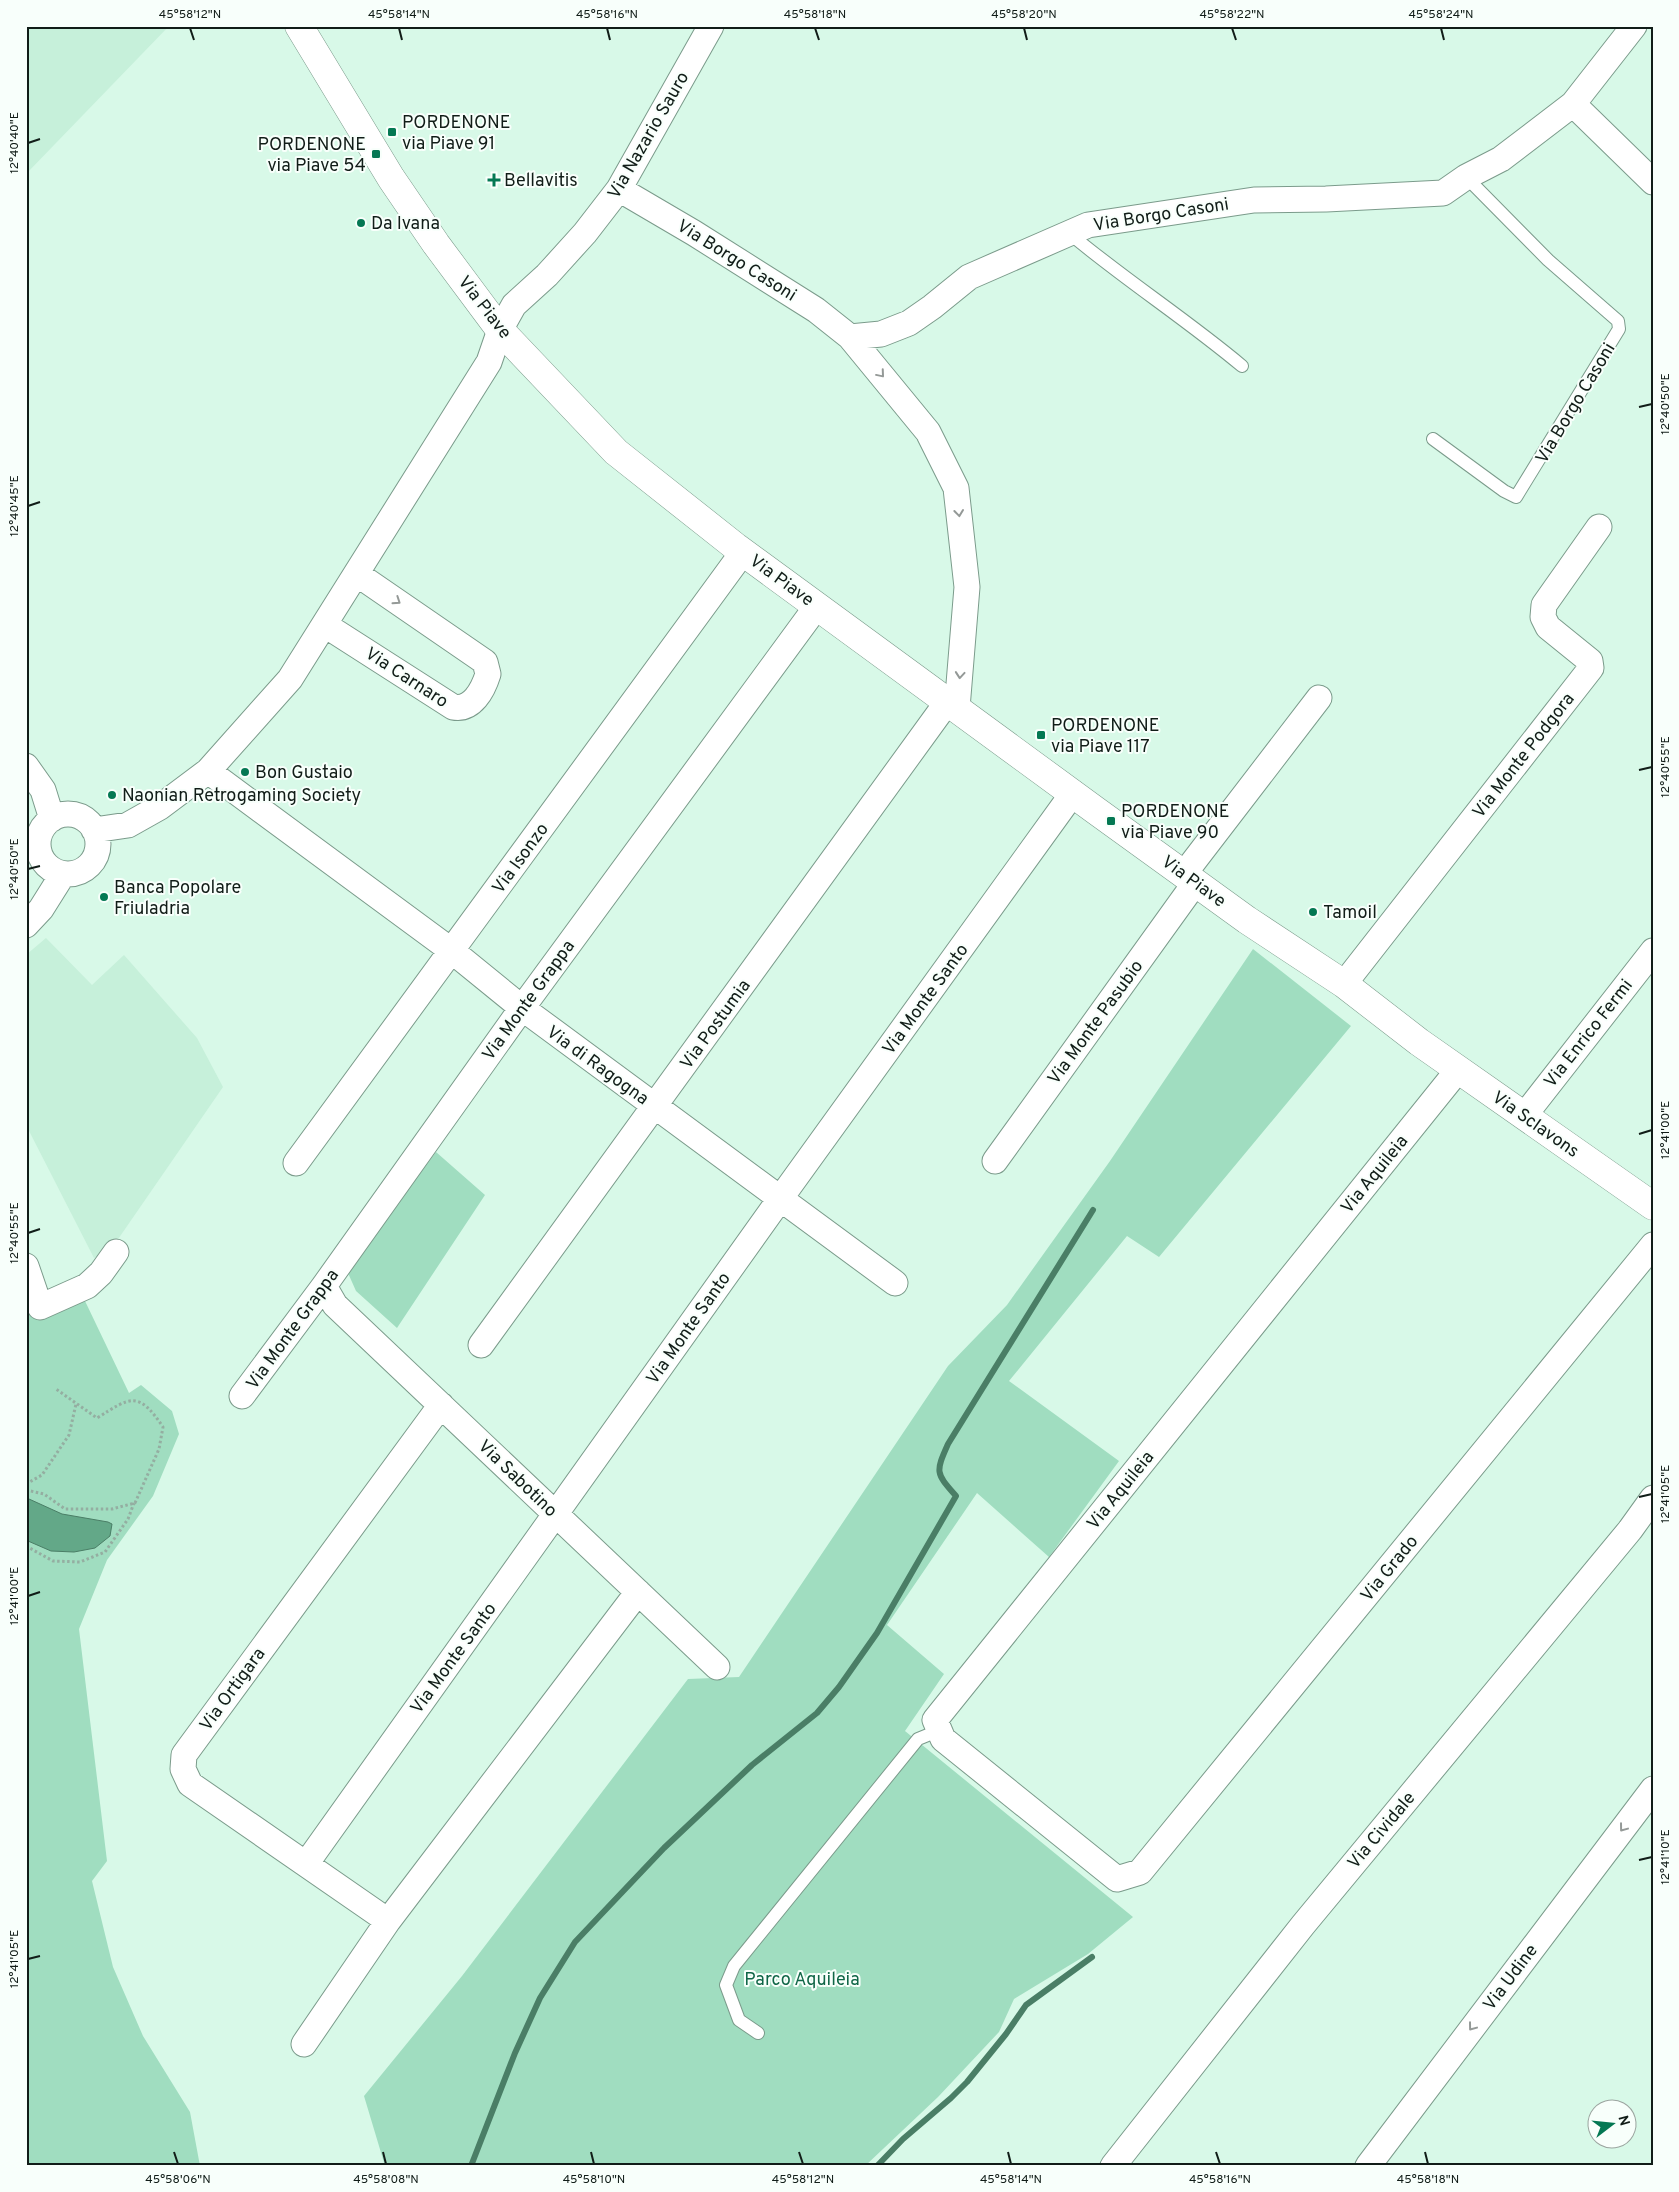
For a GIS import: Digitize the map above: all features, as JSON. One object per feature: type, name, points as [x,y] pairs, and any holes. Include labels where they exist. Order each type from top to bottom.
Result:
[{"type":"street","name":"Via Piave","points":[[299,26],[391,178],[436,244],[500,330],[616,452],[743,552],[1247,920],[1344,984],[1419,1042]]},
{"type":"street","name":"Via Nazario Sauro","points":[[500,330],[514,305],[547,275],[585,233],[619,189],[710,26]]},
{"type":"street","name":"Via Borgo Casoni","points":[[850,337],[881,334],[909,323],[969,277],[1088,225],[1254,200],[1326,200],[1443,193],[1466,177],[1501,159],[1573,104],[1634,26]]},
{"type":"street","points":[[1573,104],[1652,179]]},
{"type":"street","name":"Via Borgo Casoni","points":[[619,189],[694,233],[816,310],[850,337],[928,432],[956,488],[967,587],[953,705]]},
{"type":"street","points":[[94,830],[128,825],[160,807],[208,771],[290,679],[489,362],[500,330]]},
{"type":"street","name":"Via Monte Podgora","points":[[1344,984],[1591,668],[1590,661],[1548,627],[1543,617],[1544,605],[1599,527]]},
{"type":"street","name":"Via Isonzo","points":[[296,1163],[743,552]]},
{"type":"street","name":"Via Carnaro","points":[[325,625],[453,707],[464,708],[472,703],[488,674],[485,662],[357,574]]},
{"type":"street","name":"Via Monte Grappa","points":[[242,1396],[324,1286],[522,1008],[817,606]]},
{"type":"street","name":"Via Monte Pasubio","points":[[996,1161],[1190,878],[1319,698]]},
{"type":"street","name":"Via Postumia","points":[[481,1346],[655,1107],[953,705]]},
{"type":"street","points":[[26,766],[42,790],[52,819]]},
{"type":"street","name":"Via di Ragogna","points":[[208,771],[452,951],[522,1008],[895,1283]]},
{"type":"street","name":"Via Monte Santo","points":[[306,1864],[780,1199],[1073,794]]},
{"type":"street","points":[[63,815],[75,815],[86,821],[94,830],[98,841],[97,852],[92,862],[84,870],[74,874],[63,874],[52,870],[43,862],[38,850],[38,838],[43,828],[52,819],[63,815]]},
{"type":"street","points":[[26,925],[41,909],[63,874]]},
{"type":"street","name":"Via Enrico Fermi","points":[[1524,1116],[1653,951]]},
{"type":"street","name":"Via Sclavons","points":[[1419,1042],[1653,1206]]},
{"type":"street","name":"Via Aquileia","points":[[940,1730],[935,1720],[1458,1070]]},
{"type":"street","name":"Via Grado","points":[[940,1730],[943,1738],[1117,1879],[1140,1872],[1653,1245]]},
{"type":"street","points":[[26,1266],[40,1307],[87,1286],[101,1273],[116,1252]]},
{"type":"street","name":"Via Sabotino","points":[[324,1286],[335,1304],[717,1667]]},
{"type":"street","name":"Via Ortigara","points":[[388,1921],[190,1784],[183,1769],[184,1755],[441,1404]]},
{"type":"street","name":"Via Cividale","points":[[1113,2166],[1302,1925],[1624,1538],[1653,1498]]},
{"type":"street","points":[[304,2044],[388,1921],[638,1592]]},
{"type":"street","name":"Via Udine","points":[[1368,2166],[1653,1789]]},
{"type":"lane","name":"Via Borgo Casoni","points":[[1433,440],[1504,491],[1516,497],[1619,329],[1618,321],[1548,260],[1466,177]]},
{"type":"lane","points":[[1069,233],[1109,267],[1170,310],[1242,366]]},
{"type":"lane","points":[[758,2033],[739,2020],[726,1985],[734,1966],[918,1739],[940,1730]]},
{"type":"path","points":[[26,1546],[53,1561],[80,1562],[105,1552],[128,1519],[159,1449],[163,1427],[153,1412],[140,1402],[124,1401],[97,1418],[56,1389]]},
{"type":"path","points":[[26,1484],[42,1475],[69,1434],[76,1404]]},
{"type":"path","points":[[26,1490],[44,1494],[65,1509],[112,1509],[135,1502]]},
{"type":"shaded area","points":[[26,26],[169,26],[26,174]]},
{"type":"shaded area","points":[[46,938],[92,985],[124,955],[197,1038],[223,1087],[114,1245],[94,1258],[26,1125],[26,955]]},
{"type":"shaded area","points":[[29,1499],[62,1514],[108,1522],[112,1524],[110,1536],[95,1548],[74,1552],[51,1551],[28,1541],[26,1538],[26,1500]]},
{"type":"green space","name":"Parco Aquileia","points":[[1253,949],[1351,1026],[1159,1257],[1127,1236],[1009,1381],[1119,1461],[1049,1557],[977,1493],[887,1625],[944,1674],[905,1731],[1133,1917],[1088,1954],[1014,1999],[999,2032],[938,2097],[865,2166],[385,2166],[364,2096],[462,1976],[688,1679],[739,1677],[948,1366],[1007,1305],[1110,1161]]},
{"type":"green space","points":[[436,1152],[485,1195],[397,1328],[356,1291],[348,1273],[354,1260]]},
{"type":"green space","points":[[26,1297],[35,1319],[85,1301],[129,1393],[141,1385],[172,1411],[179,1434],[153,1496],[107,1560],[79,1629],[107,1861],[92,1881],[113,1967],[143,2036],[190,2112],[200,2166],[26,2166]]},
{"type":"waterway","points":[[471,2166],[515,2053],[540,1998],[575,1942],[664,1848],[752,1765],[817,1713],[839,1687],[877,1633],[956,1496],[944,1482],[940,1472],[941,1461],[948,1444],[1093,1210]]},
{"type":"waterway","points":[[877,2166],[903,2139],[967,2082],[1006,2034],[1026,2005],[1092,1957]]},
{"type":"place","name":"PORDENONE via Piave 91","points":[[392,132]]},
{"type":"place","name":"PORDENONE via Piave 54","points":[[376,154]]},
{"type":"place","name":"Bellavitis","points":[[494,180]]},
{"type":"place","name":"Da Ivana","points":[[361,223]]},
{"type":"place","name":"PORDENONE via Piave 117","points":[[1041,735]]},
{"type":"place","name":"Bon Gustaio","points":[[245,772]]},
{"type":"place","name":"Naonian Retrogaming Society","points":[[112,795]]},
{"type":"place","name":"PORDENONE via Piave 90","points":[[1111,821]]},
{"type":"place","name":"Banca Popolare Friuladria","points":[[104,897]]},
{"type":"place","name":"Tamoil","points":[[1313,912]]}]
